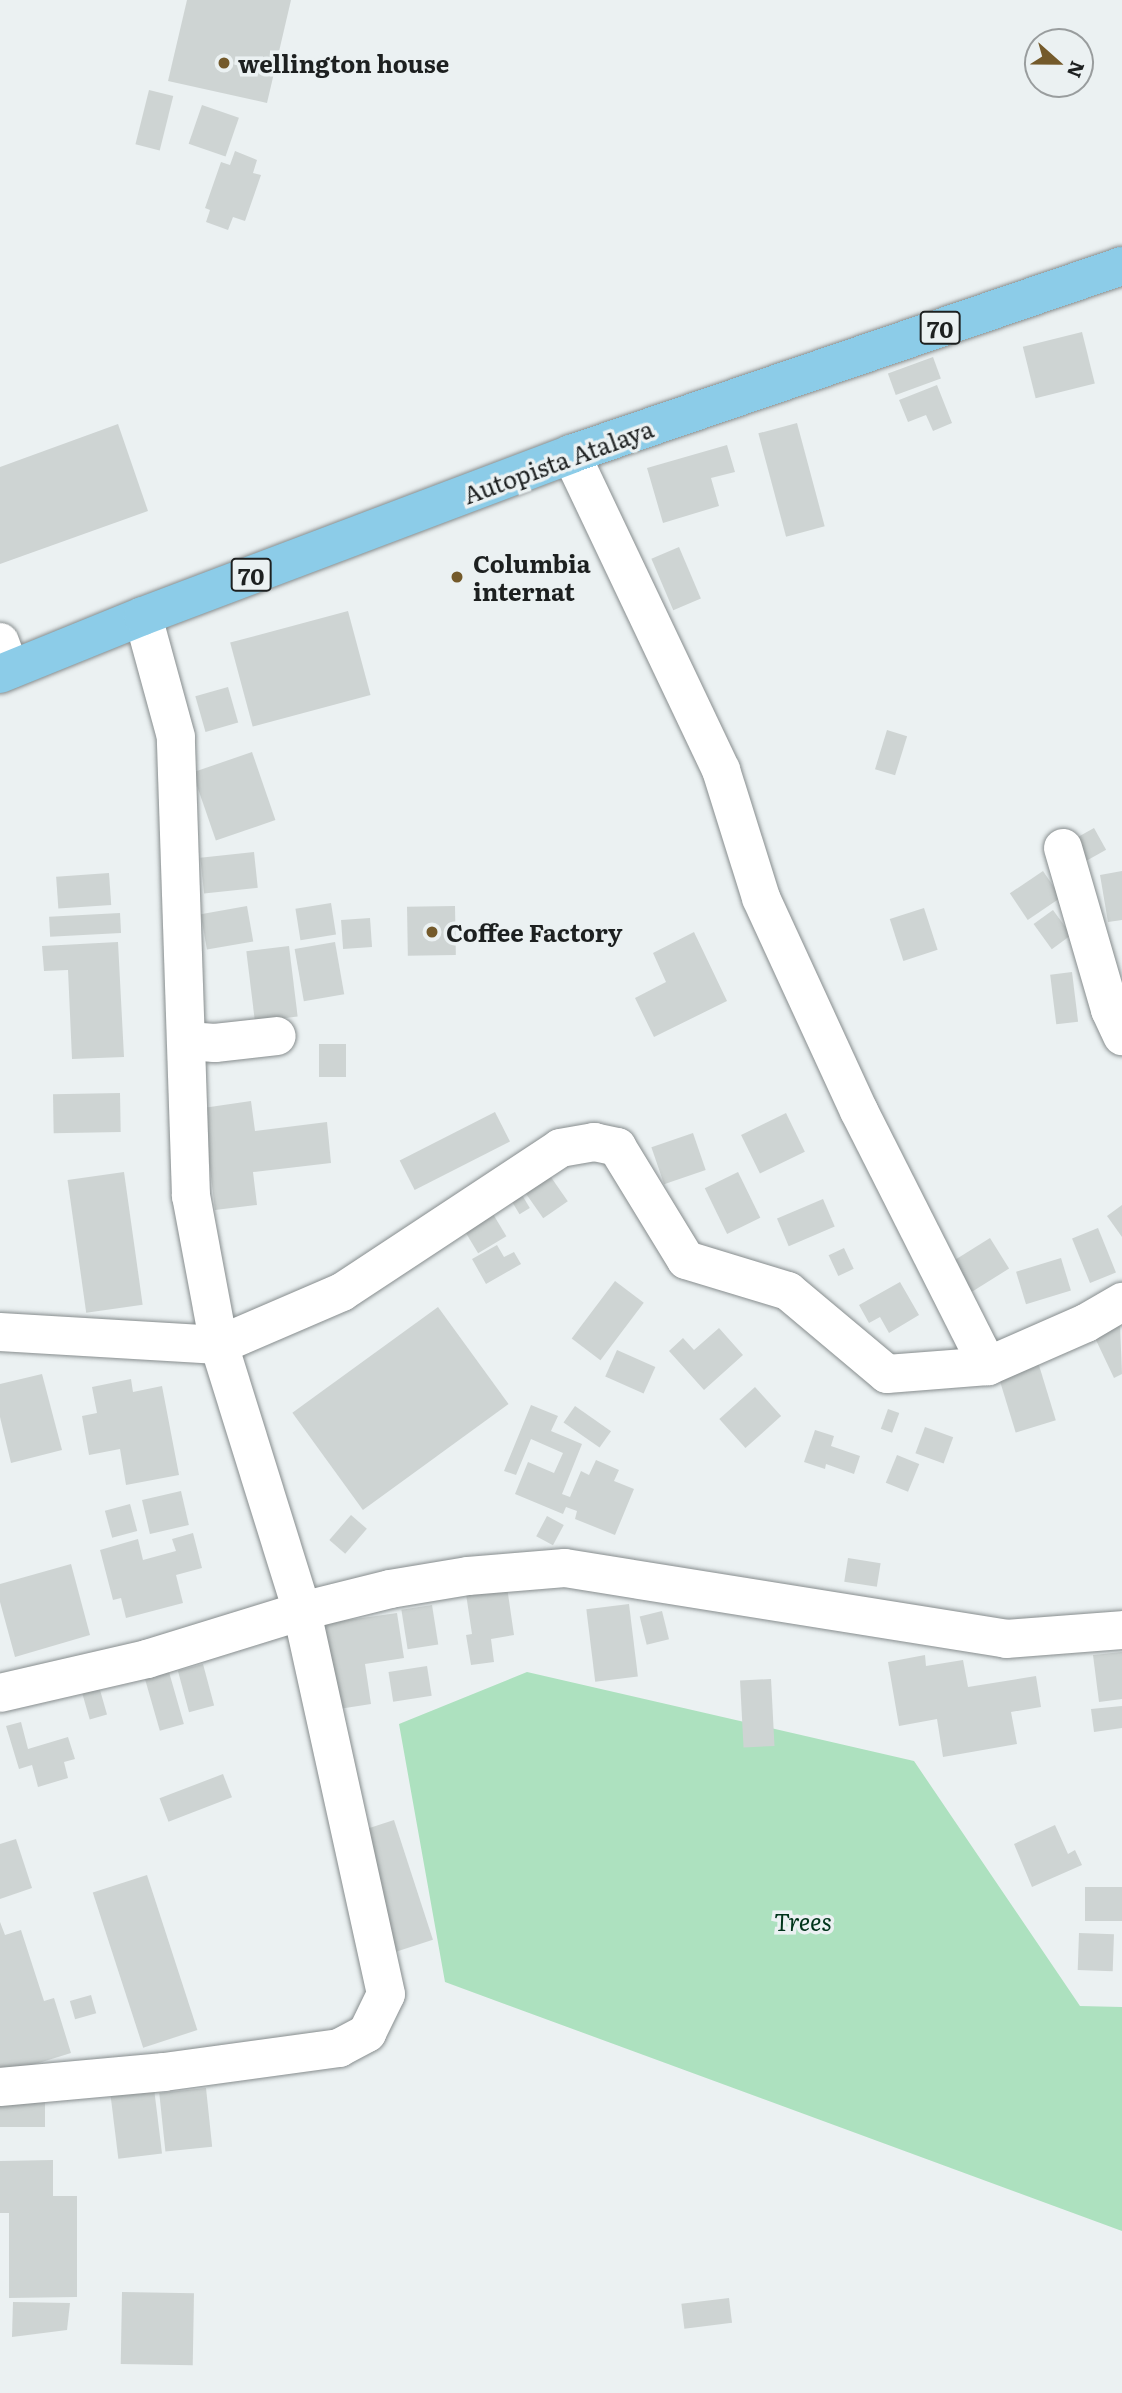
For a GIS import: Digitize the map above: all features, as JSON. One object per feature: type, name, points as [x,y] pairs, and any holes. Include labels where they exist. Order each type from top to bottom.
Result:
[{"type":"main road","name":"Autopista Atalaya","points":[[3,662],[143,616],[570,454],[1122,267]]},
{"type":"street","points":[[570,454],[721,770],[761,898],[859,1111],[989,1366]]},
{"type":"street","points":[[0,2087],[164,2072],[339,2048],[367,2033],[386,1994],[302,1611],[219,1345],[191,1196],[176,737],[143,616]]},
{"type":"street","points":[[1063,848],[1110,1010],[1122,1036]]},
{"type":"street","points":[[187,1041],[215,1043],[277,1036]]},
{"type":"street","points":[[0,1332],[219,1345],[342,1292],[560,1147],[594,1142],[617,1147],[686,1260],[788,1291],[887,1374],[989,1366],[1086,1323],[1122,1303]]},
{"type":"street","points":[[0,1693],[147,1659],[302,1611],[390,1589],[468,1576],[565,1568],[1006,1639],[1122,1630]]},
{"type":"green space","name":"Trees","points":[[527,1672],[914,1761],[1080,2006],[1122,2007],[1122,2231],[445,1982],[399,1724]]},
{"type":"building","name":"wellington house","points":[[187,0],[291,0],[267,103],[168,81]]},
{"type":"building","points":[[149,90],[173,96],[160,150],[135,144]]},
{"type":"building","points":[[202,105],[239,118],[226,156],[189,144]]},
{"type":"building","points":[[235,151],[257,160],[253,173],[261,175],[245,221],[233,217],[228,230],[206,222],[210,210],[205,208],[221,162],[230,165]]},
{"type":"building","points":[[1082,332],[1095,383],[1036,398],[1023,347]]},
{"type":"building","points":[[933,357],[941,379],[896,395],[888,373]]},
{"type":"building","points":[[937,385],[952,423],[933,431],[926,415],[908,422],[899,400]]},
{"type":"building","points":[[797,423],[825,526],[786,537],[758,433]]},
{"type":"building","points":[[118,424],[148,511],[0,564],[0,467]]},
{"type":"building","points":[[727,445],[735,472],[711,478],[719,506],[663,523],[647,468]]},
{"type":"building","points":[[679,547],[701,599],[673,610],[651,559]]},
{"type":"building","points":[[348,611],[371,695],[253,727],[230,643]]},
{"type":"building","points":[[228,687],[238,723],[206,732],[195,696]]},
{"type":"building","points":[[887,730],[907,736],[895,775],[875,769]]},
{"type":"building","points":[[252,752],[275,820],[216,841],[192,773]]},
{"type":"building","points":[[1094,828],[1106,850],[1086,861],[1074,839]]},
{"type":"building","points":[[254,852],[258,888],[204,893],[200,858]]},
{"type":"building","points":[[1043,871],[1061,898],[1028,920],[1010,893]]},
{"type":"building","points":[[1122,871],[1122,920],[1108,922],[1100,875]]},
{"type":"building","points":[[109,873],[111,905],[58,909],[56,877]]},
{"type":"building","points":[[331,903],[336,935],[300,940],[295,909]]},
{"type":"building","points":[[247,906],[253,941],[207,950],[201,914]]},
{"type":"building","name":"Coffee Factory","points":[[455,906],[456,955],[408,956],[407,907]]},
{"type":"building","points":[[924,908],[938,950],[903,961],[890,919]]},
{"type":"building","points":[[1053,910],[1071,935],[1052,949],[1034,924]]},
{"type":"building","points":[[120,913],[121,933],[50,937],[49,917]]},
{"type":"building","points":[[370,918],[372,947],[343,949],[341,920]]},
{"type":"building","points":[[694,932],[727,1001],[654,1037],[635,998],[666,982],[653,953]]},
{"type":"building","points":[[118,942],[124,1057],[72,1059],[68,970],[44,971],[42,946]]},
{"type":"building","points":[[335,942],[344,994],[304,1001],[295,949]]},
{"type":"building","points":[[289,946],[298,1016],[255,1022],[246,951]]},
{"type":"building","points":[[1072,972],[1078,1022],[1056,1024],[1050,975]]},
{"type":"building","points":[[319,1044],[346,1044],[346,1077],[319,1077]]},
{"type":"building","points":[[120,1093],[121,1132],[54,1133],[53,1094]]},
{"type":"building","points":[[251,1101],[255,1131],[327,1122],[331,1163],[253,1172],[257,1205],[215,1210],[203,1108]]},
{"type":"building","points":[[495,1112],[510,1141],[415,1190],[400,1161]]},
{"type":"building","points":[[786,1113],[805,1152],[760,1174],[741,1135]]},
{"type":"building","points":[[693,1133],[706,1170],[664,1184],[651,1147]]},
{"type":"building","points":[[546,1170],[568,1201],[543,1218],[521,1187]]},
{"type":"building","points":[[124,1172],[143,1305],[86,1313],[68,1180]]},
{"type":"building","points":[[738,1172],[760,1218],[727,1234],[705,1188]]},
{"type":"building","points":[[519,1190],[530,1208],[520,1214],[509,1196]]},
{"type":"building","points":[[823,1199],[835,1227],[789,1246],[777,1219]]},
{"type":"building","points":[[1122,1205],[1122,1237],[1107,1216]]},
{"type":"building","points":[[493,1214],[506,1236],[478,1253],[465,1231]]},
{"type":"building","points":[[1098,1228],[1116,1273],[1090,1283],[1072,1238]]},
{"type":"building","points":[[990,1238],[1009,1269],[968,1294],[948,1264]]},
{"type":"building","points":[[497,1245],[504,1257],[514,1252],[521,1264],[486,1284],[472,1259]]},
{"type":"building","points":[[844,1248],[854,1269],[838,1276],[829,1255]]},
{"type":"building","points":[[1061,1258],[1071,1291],[1026,1304],[1016,1272]]},
{"type":"building","points":[[615,1281],[644,1303],[600,1360],[572,1339]]},
{"type":"building","points":[[900,1282],[919,1315],[889,1333],[880,1317],[869,1323],[859,1305]]},
{"type":"building","points":[[438,1307],[509,1404],[363,1510],[292,1413]]},
{"type":"building","points":[[1120,1325],[1122,1374],[1114,1378],[1095,1338]]},
{"type":"building","points":[[719,1328],[743,1355],[704,1390],[669,1351],[683,1338],[694,1350]]},
{"type":"building","points":[[617,1350],[655,1367],[644,1394],[605,1376]]},
{"type":"building","points":[[1038,1362],[1056,1420],[1016,1433],[998,1374]]},
{"type":"building","points":[[42,1374],[62,1450],[11,1463],[0,1417],[0,1384]]},
{"type":"building","points":[[131,1379],[133,1392],[162,1386],[179,1475],[126,1485],[120,1449],[89,1455],[82,1416],[97,1413],[92,1387]]},
{"type":"building","points":[[755,1387],[781,1416],[745,1448],[719,1419]]},
{"type":"building","points":[[531,1405],[558,1416],[551,1431],[582,1444],[562,1494],[570,1497],[581,1471],[589,1475],[596,1460],[619,1470],[614,1481],[634,1489],[615,1535],[575,1519],[577,1511],[566,1507],[563,1514],[515,1494],[528,1462],[554,1473],[563,1453],[531,1439],[516,1475],[504,1471]]},
{"type":"building","points":[[575,1406],[611,1431],[600,1448],[564,1422]]},
{"type":"building","points":[[888,1409],[899,1413],[892,1433],[881,1429]]},
{"type":"building","points":[[925,1427],[953,1437],[944,1464],[915,1453]]},
{"type":"building","points":[[815,1430],[834,1436],[831,1446],[860,1456],[854,1474],[826,1464],[825,1469],[804,1462]]},
{"type":"building","points":[[897,1455],[919,1464],[908,1492],[886,1483]]},
{"type":"building","points":[[181,1491],[189,1525],[150,1534],[142,1500]]},
{"type":"building","points":[[130,1504],[137,1531],[112,1538],[105,1511]]},
{"type":"building","points":[[351,1515],[367,1529],[345,1554],[329,1540]]},
{"type":"building","points":[[547,1516],[564,1525],[553,1545],[536,1536]]},
{"type":"building","points":[[193,1533],[202,1568],[176,1575],[183,1603],[126,1618],[121,1598],[113,1600],[100,1550],[138,1539],[143,1560],[176,1551],[172,1539]]},
{"type":"building","points":[[848,1558],[881,1563],[877,1587],[844,1582]]},
{"type":"building","points":[[71,1564],[90,1635],[15,1657],[0,1602],[0,1584]]},
{"type":"building","points":[[507,1587],[514,1635],[491,1639],[494,1662],[471,1665],[466,1635],[472,1634],[466,1594]]},
{"type":"building","points":[[629,1604],[638,1676],[595,1682],[586,1609]]},
{"type":"building","points":[[432,1605],[438,1645],[408,1649],[401,1610]]},
{"type":"building","points":[[662,1611],[669,1639],[647,1645],[640,1617]]},
{"type":"building","points":[[397,1613],[404,1658],[365,1664],[371,1704],[326,1711],[313,1625]]},
{"type":"building","points":[[1122,1652],[1122,1699],[1099,1702],[1093,1655]]},
{"type":"building","points":[[925,1655],[926,1666],[963,1660],[968,1687],[1036,1676],[1041,1707],[1011,1712],[1017,1744],[943,1757],[937,1719],[899,1726],[888,1662]]},
{"type":"building","points":[[203,1664],[214,1706],[189,1712],[178,1671]]},
{"type":"building","points":[[427,1666],[432,1696],[393,1702],[388,1672]]},
{"type":"building","points":[[169,1672],[184,1724],[160,1731],[145,1679]]},
{"type":"building","points":[[96,1676],[107,1714],[90,1719],[79,1681]]},
{"type":"building","points":[[771,1679],[775,1746],[744,1748],[740,1681]]},
{"type":"building","points":[[1122,1706],[1122,1728],[1094,1732],[1091,1709]]},
{"type":"building","points":[[21,1722],[28,1749],[68,1737],[75,1759],[64,1762],[68,1778],[38,1787],[32,1765],[19,1769],[6,1726]]},
{"type":"building","points":[[223,1774],[232,1797],[168,1822],[160,1798]]},
{"type":"building","points":[[394,1820],[433,1940],[393,1953],[354,1833]]},
{"type":"building","points":[[1055,1825],[1068,1854],[1075,1850],[1082,1865],[1032,1887],[1014,1844]]},
{"type":"building","points":[[16,1839],[32,1888],[0,1899],[0,1844]]},
{"type":"building","points":[[147,1875],[197,2030],[143,2048],[93,1893]]},
{"type":"building","points":[[1085,1887],[1122,1887],[1122,1921],[1085,1921]]},
{"type":"building","points":[[0,1922],[5,1935],[21,1930],[44,2001],[54,1998],[71,2053],[0,2075]]},
{"type":"building","points":[[1079,1933],[1114,1934],[1113,1971],[1078,1970]]},
{"type":"building","points":[[91,1995],[96,2013],[75,2019],[70,2001]]},
{"type":"building","points":[[153,2080],[162,2153],[118,2159],[109,2085]]},
{"type":"building","points":[[206,2088],[212,2147],[165,2152],[159,2093]]},
{"type":"building","points":[[0,2095],[45,2095],[45,2127],[0,2127]]},
{"type":"building","points":[[53,2160],[53,2196],[77,2196],[77,2297],[9,2298],[9,2213],[0,2213],[0,2161]]},
{"type":"building","points":[[122,2292],[194,2293],[193,2365],[121,2364]]},
{"type":"building","points":[[729,2298],[732,2323],[684,2329],[681,2304]]},
{"type":"building","points":[[13,2302],[70,2303],[67,2330],[12,2337]]},
{"type":"place","name":"wellington house","points":[[224,63]]},
{"type":"place","name":"Columbia internat","points":[[457,577]]},
{"type":"place","name":"Coffee Factory","points":[[432,932]]}]
